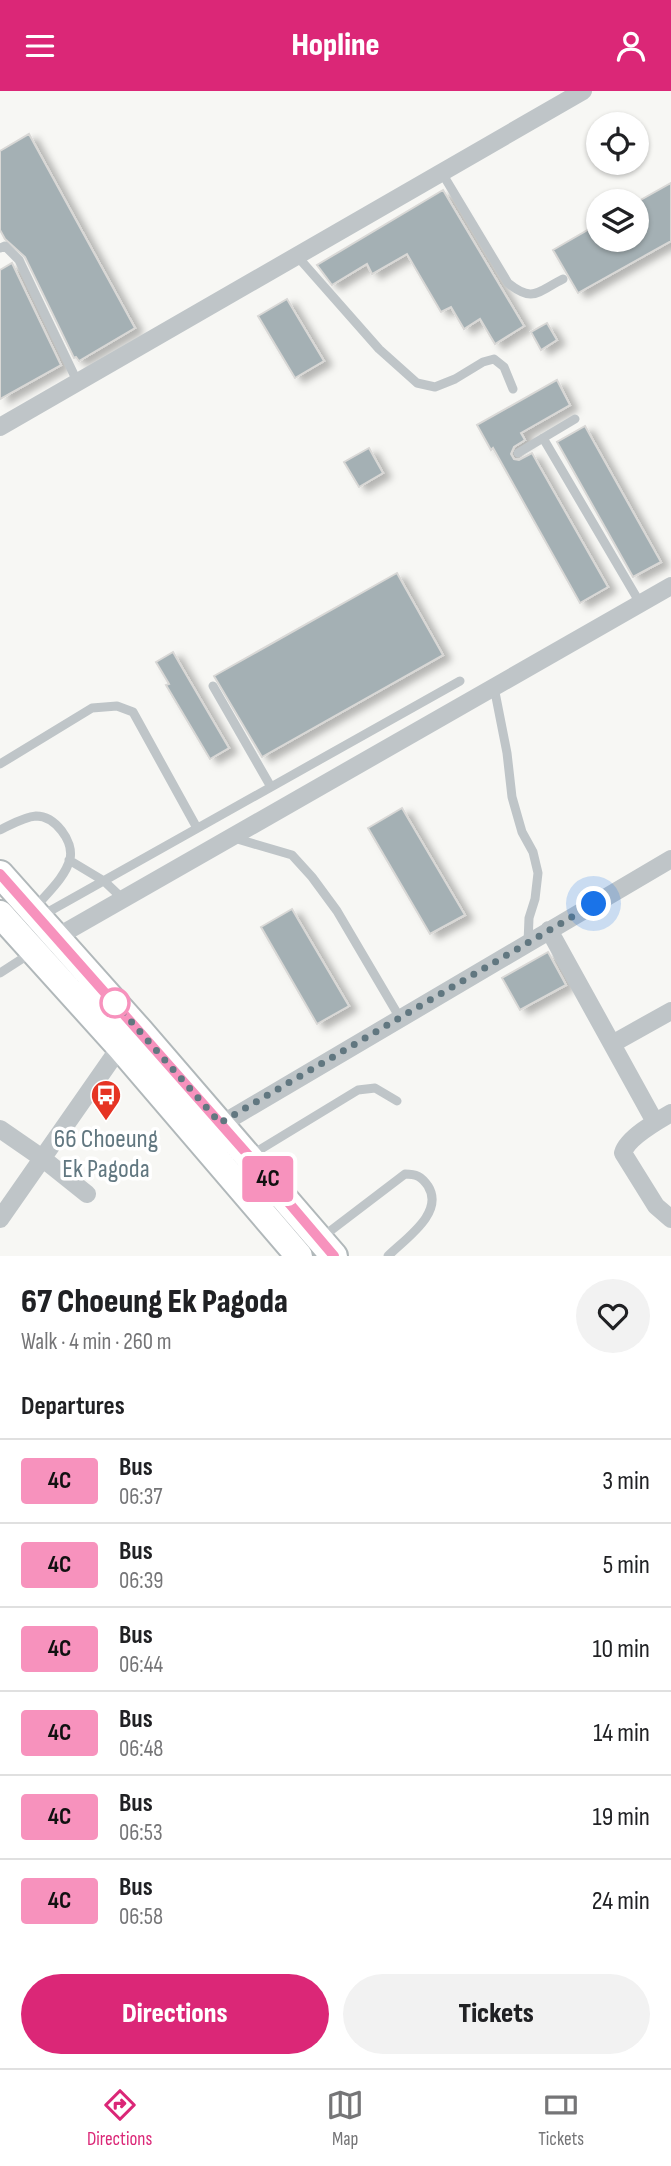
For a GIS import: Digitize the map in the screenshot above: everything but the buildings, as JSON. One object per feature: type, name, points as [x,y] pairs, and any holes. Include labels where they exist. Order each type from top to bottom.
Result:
[{"type":"main road","points":[[0,874],[43,921],[200,1140],[299,1256]]},
{"type":"main road","points":[[0,914],[34,952],[220,1123],[327,1248]]},
{"type":"street","points":[[0,427],[583,91]]},
{"type":"street","points":[[34,952],[43,921],[123,899],[671,586]]},
{"type":"street","points":[[200,1140],[220,1123],[671,859]]},
{"type":"street","points":[[549,930],[612,1044],[663,1118],[625,1147],[623,1153],[656,1206],[671,1219]]},
{"type":"street","points":[[612,1044],[671,1011]]},
{"type":"street","points":[[0,1219],[130,1039]]},
{"type":"street","points":[[0,1129],[87,1193]]},
{"type":"lane","points":[[442,173],[508,283],[521,294],[532,295],[563,279]]},
{"type":"lane","points":[[0,248],[5,246],[19,260],[78,383]]},
{"type":"lane","points":[[297,256],[379,349],[417,383],[435,387],[494,359],[504,367],[513,389]]},
{"type":"lane","points":[[518,453],[575,419]]},
{"type":"lane","points":[[543,438],[640,603]]},
{"type":"lane","points":[[43,921],[104,881],[460,681]]},
{"type":"lane","points":[[213,686],[271,787]]},
{"type":"lane","points":[[494,687],[507,753],[512,797],[538,873],[535,899],[529,918],[528,943]]},
{"type":"lane","points":[[0,764],[92,708],[117,706],[133,712],[197,828]]},
{"type":"lane","points":[[0,831],[20,820],[38,816],[51,821],[71,846],[69,860],[43,921]]},
{"type":"lane","points":[[231,837],[292,855],[337,911],[400,1018]]},
{"type":"lane","points":[[69,860],[104,881],[123,899]]},
{"type":"lane","points":[[0,973],[34,952]]},
{"type":"lane","points":[[249,1156],[358,1090],[375,1089],[397,1101]]},
{"type":"lane","points":[[327,1248],[405,1174],[417,1174],[424,1179],[433,1193],[432,1204],[424,1221],[388,1256]]},
{"type":"bus line","name":"4C","points":[[0,874],[334,1256]]},
{"type":"place","name":"66 Choeung Ek Pagoda","points":[[106,1122]]},
{"type":"route","points":[[115,1003],[220,1123],[594,904]]}]
